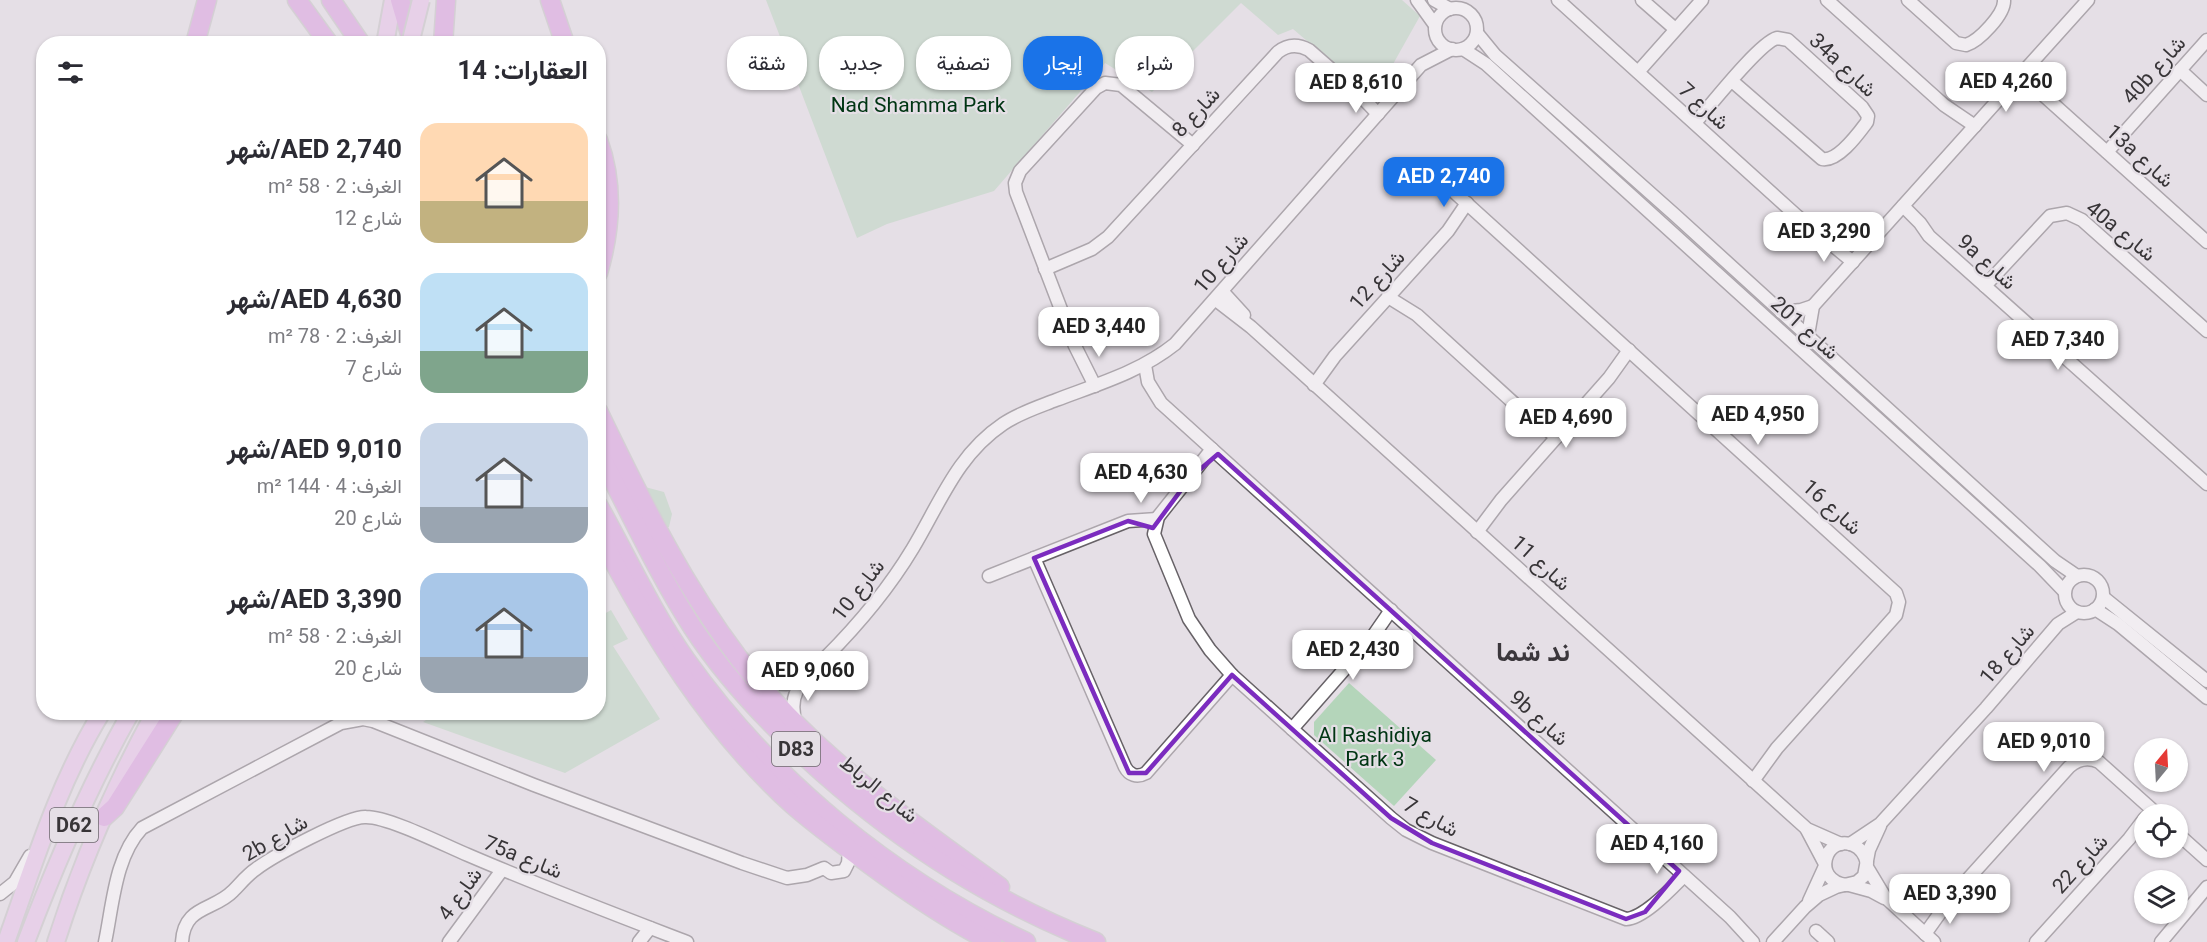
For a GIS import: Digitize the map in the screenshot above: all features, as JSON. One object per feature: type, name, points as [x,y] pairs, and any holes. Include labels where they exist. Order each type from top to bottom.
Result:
[{"type":"highway","points":[[197,36],[208,0]]},
{"type":"highway","points":[[206,36],[208,0]]},
{"type":"highway","points":[[283,0],[308,36]]},
{"type":"highway","points":[[297,0],[323,36]]},
{"type":"highway","points":[[331,0],[356,36]]},
{"type":"highway","points":[[400,0],[410,36]]},
{"type":"highway","points":[[444,36],[446,0]]},
{"type":"highway","points":[[550,0],[562,36]]},
{"type":"highway","points":[[606,174],[609,199],[606,243]]},
{"type":"highway","points":[[606,427],[685,581],[735,654],[759,683],[796,724],[875,795],[1047,922]]},
{"type":"highway","name":"شارع الرباط","points":[[606,467],[676,601],[693,628],[727,674],[764,717],[804,756],[859,805],[894,832],[968,881],[1047,922],[1096,942]]},
{"type":"highway","name":"D83","points":[[606,521],[652,604],[687,661],[736,723],[800,789],[851,834],[928,890],[993,927],[1026,942]]},
{"type":"highway","points":[[606,547],[651,629],[689,686],[740,750],[785,797],[849,850],[947,917],[992,942]]},
{"type":"highway","points":[[104,817],[115,807],[170,720]]},
{"type":"main road","points":[[386,36],[393,0]]},
{"type":"main road","points":[[414,36],[421,0]]},
{"type":"main road","points":[[6,942],[51,815],[81,749],[97,720]]},
{"type":"main road","name":"D62","points":[[26,942],[89,791],[127,720]]},
{"type":"main road","name":"D62","points":[[56,942],[104,817],[151,720]]},
{"type":"street","points":[[1416,0],[1435,28],[1440,43],[1457,49],[1470,44],[1477,33],[1472,15],[1462,9],[1450,9],[1434,0]]},
{"type":"street","name":"شارع 7","points":[[1558,0],[1851,264]]},
{"type":"street","points":[[1642,0],[1674,28]]},
{"type":"street","points":[[1638,72],[1674,28],[1702,0]]},
{"type":"street","points":[[1827,0],[1944,105],[1951,116],[1972,130]]},
{"type":"street","points":[[1908,0],[1956,44],[1966,45],[1976,40],[2002,13],[2004,0]]},
{"type":"street","points":[[1808,335],[1808,323],[1813,306],[2088,0]]},
{"type":"street","points":[[1435,28],[1440,15],[1450,9]]},
{"type":"street","name":"شارع 10","points":[[796,724],[792,703],[795,693],[806,677],[861,619],[896,574],[913,549],[953,475],[971,452],[992,432],[1015,417],[1140,367],[1175,344],[1421,65],[1435,28]]},
{"type":"street","name":"شارع 201","points":[[1477,33],[1495,55],[1808,335],[2055,561],[2077,576]]},
{"type":"street","name":"34a شارع","points":[[1695,123],[1732,81],[1766,44],[1771,40],[1783,38],[1862,107],[1868,116],[1867,122],[1837,155],[1828,160],[1822,159],[1732,81]]},
{"type":"street","name":"40b شارع","points":[[2107,152],[2207,40]]},
{"type":"street","name":"شارع 8","points":[[1044,267],[1070,260],[1092,249],[1108,237],[1278,52],[1286,47],[1300,46],[1309,50],[1381,111]]},
{"type":"street","name":"شارع 10","points":[[1421,65],[1457,49]]},
{"type":"street","name":"شارع 201","points":[[1457,49],[1486,64],[2040,566],[2066,596]]},
{"type":"street","points":[[2180,70],[2207,95]]},
{"type":"street","name":"13a شارع","points":[[2021,75],[2207,242]]},
{"type":"street","points":[[1090,388],[1016,192],[1015,183],[1020,171],[1096,88],[1105,83],[1121,85],[1191,147]]},
{"type":"street","name":"شارع 16","points":[[1431,171],[1893,589],[1898,597],[1899,607],[1891,621],[1750,777]]},
{"type":"street","name":"شارع 12","points":[[1310,382],[1470,206]]},
{"type":"street","name":"9a شارع","points":[[1900,210],[1916,219],[1929,236],[2207,484]]},
{"type":"street","name":"40a شارع","points":[[1985,286],[2050,216],[2067,213],[2082,220],[2207,331]]},
{"type":"street","points":[[1391,293],[1554,440]]},
{"type":"street","name":"شارع 11","points":[[1219,296],[1310,382],[1807,829],[1825,865]]},
{"type":"street","points":[[1781,312],[1813,306]]},
{"type":"street","points":[[1473,528],[1501,500],[1632,353]]},
{"type":"street","name":"9b شارع","points":[[1140,367],[1161,403],[1682,873],[1730,917],[1753,942]]},
{"type":"street","points":[[989,576],[1128,521],[1156,524],[1190,478],[1215,451]]},
{"type":"street","name":"شارع 7","points":[[1156,524],[1155,541],[1190,620],[1209,650],[1232,675],[1406,830],[1432,843],[1622,918],[1630,919],[1642,915],[1682,873]]},
{"type":"street","points":[[1034,558],[1125,767],[1132,774],[1139,776],[1146,773],[1232,675]]},
{"type":"street","points":[[2086,575],[2098,580],[2102,588],[2103,597],[2095,609],[2086,613],[2077,612],[2071,608],[2066,596],[2070,580],[2077,576],[2086,575]]},
{"type":"street","name":"شارع 18","points":[[2058,624],[2066,596]]},
{"type":"street","points":[[2103,597],[2204,675]]},
{"type":"street","points":[[2095,609],[2118,624],[2207,698]]},
{"type":"street","name":"شارع 18","points":[[1846,844],[1871,832],[1888,815],[2058,624],[2077,612]]},
{"type":"street","points":[[1289,727],[1394,613]]},
{"type":"street","points":[[759,683],[787,684],[806,677]]},
{"type":"street","points":[[105,942],[124,854],[142,828],[341,723],[351,720],[373,721],[553,792],[787,878],[807,875],[824,868],[831,873],[844,872],[848,863],[849,850]]},
{"type":"street","points":[[1805,907],[1830,851],[1846,844],[1863,853],[1879,890],[1925,934],[1950,899],[2069,767],[2078,761],[2089,759],[2099,762],[2142,804]]},
{"type":"street","points":[[0,894],[15,882],[51,815]]},
{"type":"street","name":"شارع 18","points":[[1867,866],[1874,838],[1888,815]]},
{"type":"street","name":"75a شارع","points":[[344,822],[358,817],[379,819],[687,942]]},
{"type":"street","name":"2b شارع","points":[[182,942],[187,923],[197,912],[227,897],[249,874],[264,863],[344,822]]},
{"type":"street","name":"شارع 11","points":[[1807,829],[1846,844]]},
{"type":"street","name":"شارع 22","points":[[2036,942],[2134,834]]},
{"type":"street","name":"شارع 22","points":[[2129,839],[2134,835]]},
{"type":"street","points":[[2188,843],[2207,860]]},
{"type":"street","points":[[1825,865],[1832,879],[1871,891],[1891,903]]},
{"type":"street","points":[[1773,942],[1805,907],[1827,890],[1857,882],[1863,876],[1867,866]]},
{"type":"street","name":"شارع 4","points":[[449,942],[502,870]]},
{"type":"street","points":[[2188,911],[2207,887]]},
{"type":"street","points":[[2188,911],[2207,896]]},
{"type":"street","points":[[947,917],[971,942]]},
{"type":"street","name":"9b شارع","points":[[1730,917],[1742,924],[1762,942]]},
{"type":"street","points":[[2161,942],[2177,924]]},
{"type":"street","points":[[639,942],[650,928]]},
{"type":"street","points":[[1816,931],[1828,942]]},
{"type":"highlighted area","points":[[1218,454],[1679,871],[1645,912],[1626,919],[1432,843],[1391,818],[1232,675],[1146,773],[1129,773],[1034,558],[1128,521],[1153,528],[1190,478]]},
{"type":"green space","name":"Nad Shamma Park","points":[[766,0],[1402,0],[1420,16],[1374,98],[1293,29],[1278,35],[1241,3],[1194,50],[1194,36],[1115,36],[1115,69],[1105,63],[1103,65],[1103,36],[1023,36],[1023,90],[1082,90],[994,191],[887,224],[857,238],[800,90],[807,90],[807,36],[780,36]]},
{"type":"green space","points":[[645,487],[664,492],[672,514],[669,527],[666,528]]},
{"type":"green space","points":[[611,610],[628,639],[613,646],[660,719],[565,773],[423,722],[426,720],[606,720],[606,613]]},
{"type":"green space","name":"Al Rashidiya Park 3","points":[[1349,683],[1436,760],[1394,806],[1314,735],[1314,722]]},
{"type":"district","name":"ند شما","points":[[1533,652]]}]
